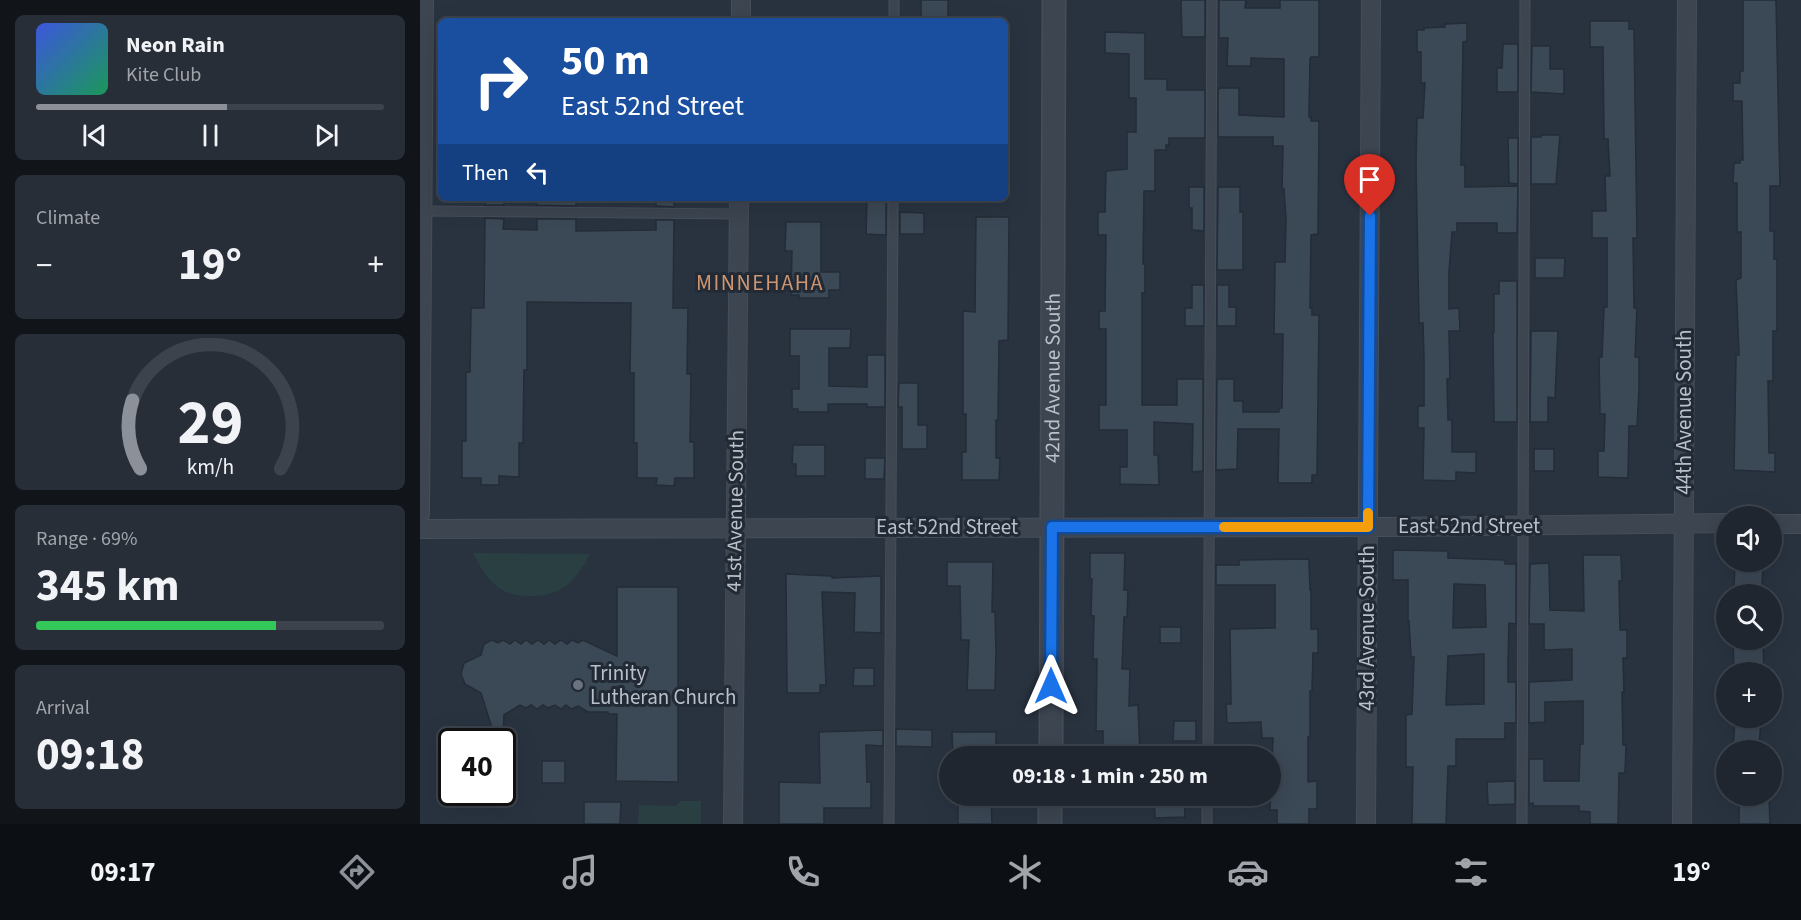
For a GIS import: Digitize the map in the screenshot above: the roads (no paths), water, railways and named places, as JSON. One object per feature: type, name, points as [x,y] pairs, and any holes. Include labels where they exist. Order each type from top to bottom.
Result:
[{"type":"street","points":[[420,514],[424,0]]},
{"type":"street","points":[[741,0],[741,18]]},
{"type":"street","name":"42nd Avenue South","points":[[1050,746],[1054,0]]},
{"type":"street","name":"43rd Avenue South","points":[[1366,824],[1371,0]]},
{"type":"street","name":"44th Avenue South","points":[[1682,824],[1687,0]]},
{"type":"street","name":"41st Avenue South","points":[[733,824],[734,528],[739,206]]},
{"type":"street","name":"East 52nd Street","points":[[420,529],[1368,527],[1716,523]]},
{"type":"street","points":[[1782,524],[1801,524]]},
{"type":"street","points":[[1050,806],[1050,824]]},
{"type":"lane","points":[[894,0],[894,18]]},
{"type":"lane","points":[[1208,746],[1212,0]]},
{"type":"lane","points":[[1522,824],[1525,0]]},
{"type":"lane","points":[[889,824],[893,201]]},
{"type":"lane","points":[[422,211],[739,206]]},
{"type":"lane","points":[[1207,806],[1207,824]]},
{"type":"place","name":"Trinity Lutheran Church","points":[[578,685]]},
{"type":"district","name":"MINNEHAHA","points":[[760,283]]}]
